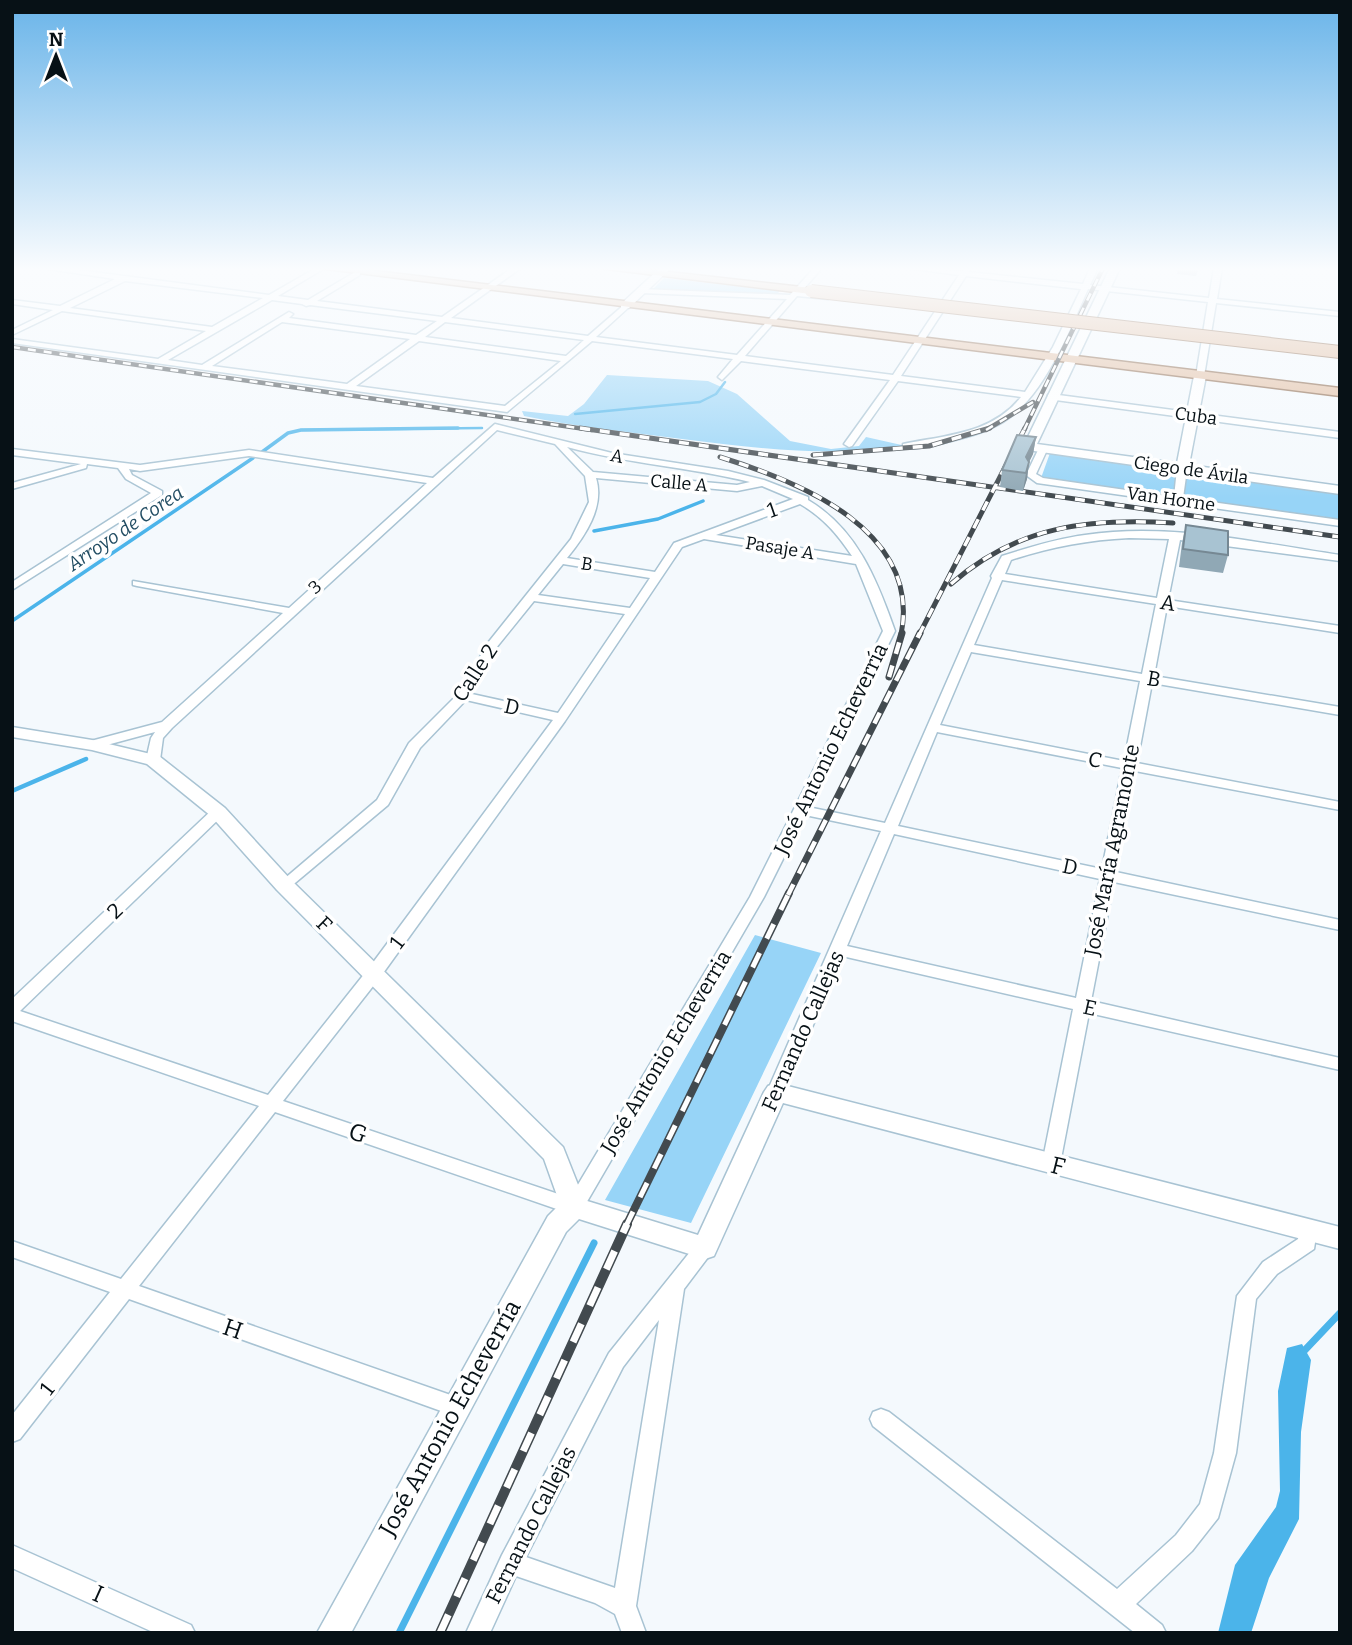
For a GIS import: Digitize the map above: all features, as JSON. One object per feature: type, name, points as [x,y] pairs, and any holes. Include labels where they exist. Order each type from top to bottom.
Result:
[{"type":"main road","points":[[943,345],[1340,392]]},
{"type":"main road","points":[[1283,345],[1340,351]]},
{"type":"street","points":[[40,345],[512,408],[584,345]]},
{"type":"street","points":[[160,361],[188,345]]},
{"type":"street","points":[[204,366],[239,345]]},
{"type":"street","points":[[347,388],[408,345]]},
{"type":"street","points":[[466,345],[568,359]]},
{"type":"street","points":[[635,345],[1027,395]]},
{"type":"street","points":[[722,377],[750,345]]},
{"type":"street","points":[[849,444],[919,345]]},
{"type":"street","points":[[906,446],[981,429],[1009,414],[1027,395],[1055,345]]},
{"type":"street","points":[[1042,450],[1030,445],[1051,397],[1079,345]]},
{"type":"street","points":[[1178,501],[1205,345]]},
{"type":"street","points":[[1288,345],[1340,351]]},
{"type":"street","name":"Cuba","points":[[1051,397],[1340,435]]},
{"type":"street","name":"A","points":[[495,427],[628,459],[715,470],[767,482],[804,499]]},
{"type":"street","name":"3","points":[[153,760],[158,738],[167,725],[243,659],[289,611],[495,427]]},
{"type":"street","points":[[553,439],[590,475]]},
{"type":"street","name":"Ciego de Ávila","points":[[1042,450],[1340,490]]},
{"type":"street","name":"Van Horne","points":[[1042,450],[1031,475],[1041,481],[1340,523]]},
{"type":"street","points":[[12,452],[140,468],[249,453],[433,481]]},
{"type":"street","points":[[12,486],[92,464]]},
{"type":"street","points":[[12,587],[158,492],[129,477],[122,467]]},
{"type":"street","name":"Calle A","points":[[590,475],[737,488],[767,482]]},
{"type":"street","name":"Calle 2","points":[[284,885],[383,802],[414,746],[463,696],[491,647],[576,540],[594,502],[590,475]]},
{"type":"street","name":"1","points":[[12,1432],[375,972],[561,718],[655,575],[678,545],[699,535],[804,499]]},
{"type":"street","name":"José Antonio Echeverría","points":[[757,897],[889,631],[861,561],[836,526],[804,499]]},
{"type":"street","name":"Pasaje A","points":[[699,535],[861,561]]},
{"type":"street","name":"Fernando Callejas","points":[[478,1633],[510,1563],[616,1360],[705,1248],[840,950],[889,827],[1006,558],[1037,545],[1087,536],[1175,536],[1340,558]]},
{"type":"street","name":"José María Agramonte","points":[[1051,1164],[1175,536]]},
{"type":"street","name":"B","points":[[559,560],[655,575]]},
{"type":"street","name":"A","points":[[996,576],[1340,630]]},
{"type":"street","points":[[137,583],[289,611]]},
{"type":"street","points":[[531,597],[632,612]]},
{"type":"street","name":"B","points":[[968,648],[1340,711]]},
{"type":"street","name":"D","points":[[463,696],[561,718]]},
{"type":"street","points":[[92,745],[167,725]]},
{"type":"street","name":"C","points":[[934,728],[1340,806]]},
{"type":"street","name":"F","points":[[12,732],[92,745],[153,760],[218,812],[284,885],[375,972],[554,1154],[574,1207]]},
{"type":"street","name":"D","points":[[801,810],[1340,925]]},
{"type":"street","name":"2","points":[[12,1009],[218,812]]},
{"type":"street","name":"José Antonio Echeverria","points":[[574,1207],[757,897]]},
{"type":"street","name":"E","points":[[840,950],[1340,1064]]},
{"type":"street","name":"G","points":[[12,1015],[574,1207],[705,1248]]},
{"type":"street","name":"F","points":[[776,1092],[1325,1234]]},
{"type":"street","name":"José Antonio Echeverría","points":[[334,1633],[455,1406],[557,1224],[574,1207]]},
{"type":"street","points":[[1117,1605],[1184,1543],[1210,1510],[1225,1453],[1247,1296],[1270,1268],[1325,1234]]},
{"type":"street","name":"H","points":[[12,1248],[455,1406]]},
{"type":"street","points":[[634,1633],[624,1606],[676,1283]]},
{"type":"street","points":[[881,1419],[1154,1633]]},
{"type":"street","name":"I","points":[[12,1556],[183,1633]]},
{"type":"street","points":[[510,1563],[600,1593],[624,1606]]},
{"type":"shaded area","points":[[607,375],[708,381],[737,394],[790,441],[831,449],[859,446],[866,437],[906,446],[850,451],[766,448],[603,429],[524,416],[522,411],[568,416],[584,404]]},
{"type":"shaded area","points":[[1050,453],[1340,491],[1340,519],[1041,478]]},
{"type":"shaded area","points":[[755,935],[821,953],[691,1223],[605,1200]]},
{"type":"shaded area","points":[[1302,1344],[1311,1360],[1301,1432],[1299,1519],[1269,1578],[1251,1633],[1218,1633],[1235,1565],[1276,1507],[1280,1491],[1278,1391],[1287,1348]]},
{"type":"building","points":[[1017,435],[1036,437],[1026,457],[1029,462],[1026,473],[1002,470]]},
{"type":"building","points":[[1186,525],[1228,531],[1228,555],[1183,549]]},
{"type":"waterway","name":"Arroyo de Corea","points":[[575,414],[700,402],[716,394],[725,382]]},
{"type":"waterway","name":"Arroyo de Corea","points":[[301,430],[458,428]]},
{"type":"waterway","name":"Arroyo de Corea","points":[[301,430],[482,428]]},
{"type":"waterway","name":"Arroyo de Corea","points":[[262,452],[288,433],[301,430]]},
{"type":"waterway","name":"Arroyo de Corea","points":[[12,621],[253,458]]},
{"type":"waterway","points":[[594,531],[658,519],[703,501]]},
{"type":"waterway","points":[[12,791],[86,759]]},
{"type":"waterway","points":[[399,1633],[594,1243]]},
{"type":"waterway","points":[[1304,1351],[1340,1313]]},
{"type":"railway","points":[[1024,429],[1066,345]]},
{"type":"railway","points":[[12,347],[592,430]]},
{"type":"railway","points":[[989,428],[1033,402]]},
{"type":"railway","points":[[580,428],[995,487]]},
{"type":"railway","points":[[813,455],[929,446],[989,428]]},
{"type":"railway","points":[[995,487],[1024,429]]},
{"type":"railway","points":[[720,457],[785,481],[818,497],[849,516],[874,540],[893,567],[903,599],[901,635]]},
{"type":"railway","points":[[919,635],[995,487]]},
{"type":"railway","points":[[995,487],[1340,537]]},
{"type":"railway","points":[[951,584],[1002,549],[1055,530],[1112,522],[1173,523]]},
{"type":"railway","points":[[889,677],[902,633]]},
{"type":"railway","points":[[789,894],[920,633]]},
{"type":"railway","points":[[626,1226],[789,894]]},
{"type":"railway","points":[[440,1633],[627,1224]]}]
